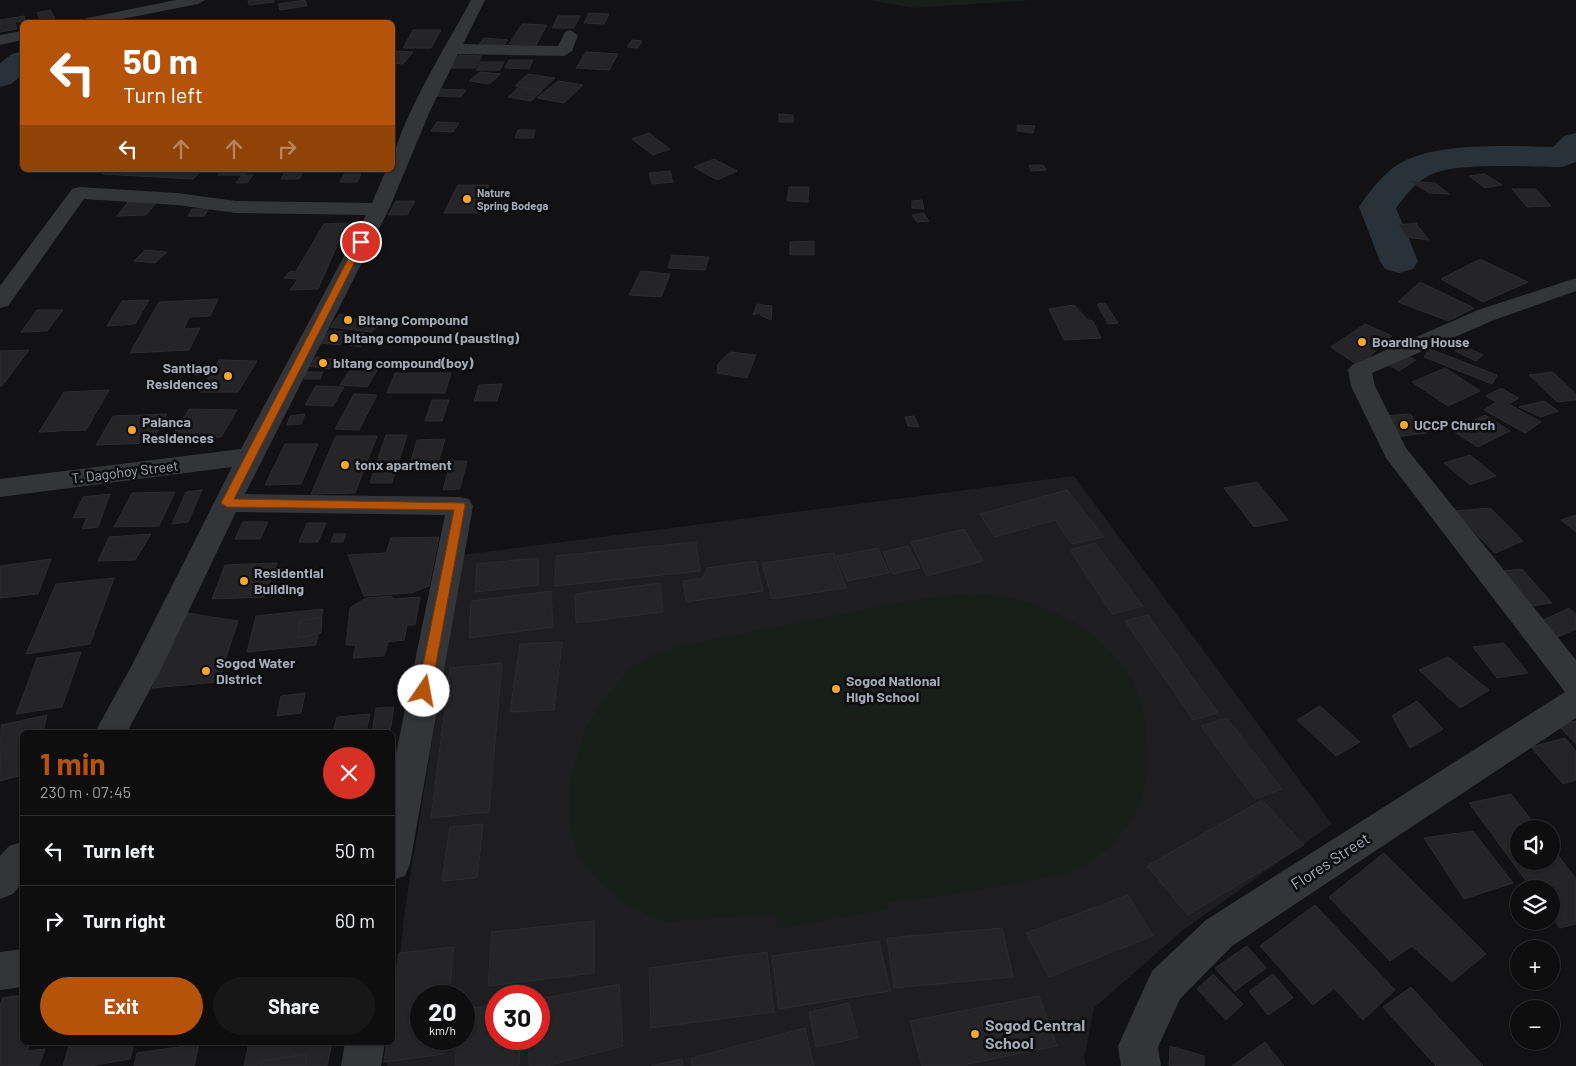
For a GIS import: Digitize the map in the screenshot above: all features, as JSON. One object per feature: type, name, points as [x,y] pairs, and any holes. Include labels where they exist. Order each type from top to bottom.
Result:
[{"type":"street","points":[[97,20],[198,0]]},
{"type":"street","points":[[395,172],[421,111],[478,0]]},
{"type":"street","points":[[454,49],[564,51],[570,35]]},
{"type":"street","points":[[0,40],[20,36]]},
{"type":"street","points":[[112,730],[144,673],[250,456],[379,209],[395,172]]},
{"type":"street","points":[[0,301],[79,193],[177,199],[236,207],[379,209]]},
{"type":"street","points":[[1576,284],[1486,315],[1360,370],[1363,386],[1395,452],[1576,683]]},
{"type":"street","name":"T. Dagohoy Street","points":[[0,488],[250,456]]},
{"type":"street","points":[[227,503],[460,506],[395,848]]},
{"type":"street","name":"Flores Street","points":[[1141,1066],[1138,1046],[1166,985],[1219,933],[1576,701]]},
{"type":"street","points":[[0,882],[20,860]]},
{"type":"street","points":[[0,971],[20,968]]},
{"type":"street","points":[[361,1066],[364,1045]]},
{"type":"shaded area","points":[[869,0],[1034,0],[913,8]]},
{"type":"shaded area","name":"Sogod National High School","points":[[1074,476],[1332,824],[1182,931],[1094,1008],[1084,1059],[1086,1066],[387,1066],[390,1045],[395,1045],[395,999],[405,909],[462,555]]},
{"type":"shaded area","points":[[970,593],[997,595],[1024,601],[1051,611],[1076,624],[1099,640],[1118,660],[1133,683],[1145,718],[1148,765],[1142,798],[1127,827],[1116,840],[1083,867],[1058,876],[955,894],[887,902],[888,909],[778,929],[775,914],[665,922],[632,908],[600,883],[577,854],[569,818],[571,779],[585,731],[603,699],[631,668],[657,653],[684,645],[908,601]]},
{"type":"building","points":[[248,0],[274,0],[274,2],[249,5]]},
{"type":"building","points":[[305,0],[307,6],[280,10],[278,4]]},
{"type":"building","points":[[50,10],[55,18],[40,20],[37,13]]},
{"type":"building","points":[[589,13],[609,14],[604,24],[584,23]]},
{"type":"building","points":[[24,16],[25,20],[15,22],[17,29],[0,32],[0,20]]},
{"type":"building","points":[[558,16],[580,16],[574,28],[552,28]]},
{"type":"building","points":[[522,24],[547,25],[536,45],[509,44]]},
{"type":"building","points":[[413,30],[441,30],[431,48],[403,48]]},
{"type":"building","points":[[484,38],[508,40],[500,50],[476,48]]},
{"type":"building","points":[[632,40],[642,41],[638,48],[627,47]]},
{"type":"building","points":[[395,51],[413,52],[403,64],[395,63]]},
{"type":"building","points":[[586,52],[618,54],[609,70],[576,68]]},
{"type":"building","points":[[459,55],[482,56],[475,68],[451,68]]},
{"type":"building","points":[[509,60],[533,60],[529,69],[505,68]]},
{"type":"building","points":[[480,62],[504,62],[500,70],[476,70]]},
{"type":"building","points":[[480,72],[501,74],[489,84],[469,81]]},
{"type":"building","points":[[528,74],[555,78],[542,90],[515,86]]},
{"type":"building","points":[[558,81],[583,85],[564,103],[537,98]]},
{"type":"building","points":[[519,87],[542,91],[531,101],[508,97]]},
{"type":"building","points":[[442,89],[466,90],[461,97],[437,96]]},
{"type":"building","points":[[779,114],[793,115],[793,122],[779,122]]},
{"type":"building","points":[[437,122],[459,123],[453,132],[431,131]]},
{"type":"building","points":[[1017,125],[1035,126],[1033,133],[1017,131]]},
{"type":"building","points":[[518,130],[535,130],[533,138],[515,138]]},
{"type":"building","points":[[649,133],[670,149],[653,155],[632,139]]},
{"type":"building","points":[[714,159],[737,171],[717,180],[694,167]]},
{"type":"building","points":[[1043,165],[1046,170],[1031,171],[1029,166]]},
{"type":"building","points":[[670,171],[673,182],[652,184],[649,173]]},
{"type":"building","points":[[104,172],[200,172],[193,179],[102,174]]},
{"type":"building","points":[[220,172],[247,172],[245,175],[218,175]]},
{"type":"building","points":[[285,172],[303,172],[299,179],[281,179]]},
{"type":"building","points":[[344,174],[361,174],[357,182],[340,182]]},
{"type":"building","points":[[1485,174],[1502,185],[1485,188],[1469,176]]},
{"type":"building","points":[[242,175],[253,175],[247,183],[236,183]]},
{"type":"building","points":[[1410,181],[1435,183],[1449,194],[1429,193]]},
{"type":"building","name":"Nature Spring Bodega","points":[[458,185],[489,185],[477,213],[444,213]]},
{"type":"building","points":[[789,187],[809,187],[808,202],[787,201]]},
{"type":"building","points":[[1512,189],[1536,189],[1551,206],[1527,207]]},
{"type":"building","points":[[922,200],[924,209],[912,208],[912,201]]},
{"type":"building","points":[[396,201],[415,201],[407,215],[388,215]]},
{"type":"building","points":[[128,202],[157,202],[146,215],[117,216]]},
{"type":"building","points":[[192,209],[209,209],[204,216],[188,216]]},
{"type":"building","points":[[924,213],[929,221],[917,222],[912,215]]},
{"type":"building","points":[[347,223],[318,289],[290,290],[298,279],[284,278],[289,272],[296,271],[324,224]]},
{"type":"building","points":[[1417,223],[1429,240],[1407,237],[1399,225]]},
{"type":"building","points":[[814,241],[814,255],[790,255],[790,242]]},
{"type":"building","points":[[145,250],[167,252],[155,263],[134,261]]},
{"type":"building","points":[[672,255],[709,257],[705,270],[668,268]]},
{"type":"building","points":[[1480,259],[1528,282],[1483,302],[1441,279]]},
{"type":"building","points":[[641,271],[670,274],[661,297],[629,295]]},
{"type":"building","points":[[1420,282],[1474,308],[1448,321],[1398,302]]},
{"type":"building","points":[[218,299],[210,316],[189,317],[184,329],[200,328],[189,350],[130,353],[159,302]]},
{"type":"building","points":[[149,300],[135,324],[107,326],[122,301]]},
{"type":"building","points":[[1105,303],[1118,323],[1108,324],[1097,304]]},
{"type":"building","points":[[757,304],[772,306],[771,320],[760,315],[762,312],[753,315]]},
{"type":"building","points":[[1074,305],[1088,320],[1093,321],[1101,338],[1064,340],[1049,309]]},
{"type":"building","points":[[37,310],[63,310],[47,331],[21,332]]},
{"type":"building","name":"Bitang Compound","points":[[340,314],[379,326],[371,332],[330,327]]},
{"type":"building","name":"Boarding House","points":[[1365,324],[1392,336],[1359,366],[1331,347]]},
{"type":"building","name":"bitang compound (pausting)","points":[[329,331],[347,332],[340,345],[320,343]]},
{"type":"building","points":[[356,332],[370,335],[360,347],[345,344]]},
{"type":"building","points":[[1462,345],[1483,355],[1476,361],[1455,351]]},
{"type":"building","points":[[1430,349],[1497,375],[1492,384],[1424,357]]},
{"type":"building","points":[[29,350],[2,386],[0,386],[0,351]]},
{"type":"building","points":[[730,352],[756,355],[747,378],[717,373],[718,364]]},
{"type":"building","points":[[1405,354],[1416,360],[1399,371],[1388,364]]},
{"type":"building","name":"bitang compound(boy)","points":[[316,357],[337,360],[329,369],[309,366]]},
{"type":"building","name":"Santiago Residences","points":[[219,360],[257,361],[238,392],[200,392]]},
{"type":"building","points":[[353,365],[379,367],[367,387],[340,385]]},
{"type":"building","points":[[1445,368],[1480,391],[1448,406],[1412,382]]},
{"type":"building","points":[[307,372],[323,372],[320,379],[304,379]]},
{"type":"building","points":[[1553,372],[1576,394],[1576,400],[1557,402],[1529,375]]},
{"type":"building","points":[[395,373],[451,373],[445,393],[387,393]]},
{"type":"building","points":[[502,384],[497,401],[474,401],[479,385]]},
{"type":"building","points":[[316,386],[344,387],[333,406],[305,405]]},
{"type":"building","points":[[1501,388],[1519,398],[1509,404],[1541,422],[1525,433],[1484,410],[1496,402],[1486,396]]},
{"type":"building","points":[[109,390],[86,430],[39,432],[64,392]]},
{"type":"building","points":[[354,394],[377,395],[359,430],[335,429]]},
{"type":"building","points":[[432,400],[449,400],[442,421],[425,421]]},
{"type":"building","points":[[1544,401],[1558,411],[1541,417],[1519,407]]},
{"type":"building","points":[[189,409],[237,410],[221,437],[172,436]]},
{"type":"building","name":"Palanca Residences","points":[[167,414],[151,443],[96,445],[113,416]]},
{"type":"building","points":[[305,414],[301,424],[287,425],[290,416]]},
{"type":"building","name":"UCCP Church","points":[[1410,414],[1427,433],[1394,437],[1384,416]]},
{"type":"building","points":[[1485,415],[1510,431],[1478,447],[1453,431]]},
{"type":"building","points":[[914,416],[919,427],[908,426],[905,417]]},
{"type":"building","points":[[386,435],[407,435],[392,483],[370,483]]},
{"type":"building","name":"tonx apartment","points":[[336,436],[377,436],[355,493],[311,494]]},
{"type":"building","points":[[445,439],[436,470],[408,471],[417,440]]},
{"type":"building","points":[[285,444],[318,444],[301,484],[265,485]]},
{"type":"building","points":[[1470,455],[1496,476],[1470,485],[1444,463]]},
{"type":"building","points":[[451,461],[467,461],[460,489],[443,490]]},
{"type":"building","points":[[1257,482],[1288,520],[1254,527],[1224,488]]},
{"type":"building","points":[[202,490],[188,522],[172,524],[186,492]]},
{"type":"building","points":[[1067,490],[1104,537],[1072,544],[1055,520],[995,537],[980,514]]},
{"type":"building","points":[[175,492],[159,526],[114,527],[132,493]]},
{"type":"building","points":[[110,494],[98,527],[82,529],[87,517],[73,518],[83,497]]},
{"type":"building","points":[[1490,508],[1523,541],[1495,553],[1454,511]]},
{"type":"building","points":[[1576,515],[1576,532],[1561,520]]},
{"type":"building","points":[[243,522],[268,522],[260,539],[235,539]]},
{"type":"building","points":[[307,523],[326,523],[318,542],[299,542]]},
{"type":"building","points":[[964,529],[983,561],[927,576],[911,542]]},
{"type":"building","points":[[151,534],[135,560],[98,561],[109,537]]},
{"type":"building","points":[[334,534],[346,534],[343,542],[331,542]]},
{"type":"building","points":[[439,537],[429,586],[411,593],[364,596],[348,555],[386,553],[391,538]]},
{"type":"building","points":[[696,542],[700,571],[555,586],[556,556]]},
{"type":"building","points":[[1095,543],[1143,606],[1112,614],[1070,550]]},
{"type":"building","points":[[908,546],[920,568],[892,574],[883,552]]},
{"type":"building","points":[[878,548],[889,573],[847,581],[837,556]]},
{"type":"building","points":[[834,553],[846,588],[772,599],[762,563]]},
{"type":"building","points":[[538,558],[538,585],[475,592],[477,564]]},
{"type":"building","points":[[51,559],[38,594],[0,598],[0,566]]},
{"type":"building","points":[[756,561],[763,591],[686,602],[683,581],[703,578],[707,568]]},
{"type":"building","name":"Residential Building","points":[[277,563],[264,597],[212,599],[225,565]]},
{"type":"building","points":[[1522,569],[1552,603],[1531,606],[1503,571]]},
{"type":"building","points":[[114,578],[90,644],[26,654],[56,584]]},
{"type":"building","points":[[660,583],[663,612],[576,623],[575,594]]},
{"type":"building","points":[[551,591],[553,627],[469,638],[471,601]]},
{"type":"building","points":[[391,596],[394,599],[420,597],[415,625],[407,625],[404,640],[388,642],[384,656],[353,658],[356,645],[346,645],[350,608],[366,598]]},
{"type":"building","points":[[1569,608],[1576,614],[1576,629],[1553,639],[1535,624]]},
{"type":"building","points":[[323,609],[316,645],[247,652],[256,616]]},
{"type":"building","points":[[187,613],[238,621],[218,682],[152,688]]},
{"type":"building","points":[[1148,615],[1218,713],[1193,720],[1125,621]]},
{"type":"building","points":[[322,617],[321,633],[298,638],[300,621]]},
{"type":"building","points":[[562,642],[554,710],[510,712],[520,644]]},
{"type":"building","points":[[1504,643],[1528,673],[1497,678],[1473,647]]},
{"type":"building","points":[[81,652],[62,707],[16,714],[37,658]]},
{"type":"building","points":[[1448,657],[1489,690],[1460,708],[1419,670]]},
{"type":"building","points":[[502,663],[489,812],[431,818],[450,668]]},
{"type":"building","points":[[305,693],[301,713],[277,716],[281,696]]},
{"type":"building","points":[[1417,701],[1443,729],[1410,748],[1392,716]]},
{"type":"building","points":[[1320,706],[1360,742],[1336,756],[1297,720]]},
{"type":"building","points":[[394,707],[390,730],[372,730],[376,708]]},
{"type":"building","points":[[370,714],[366,730],[334,730],[337,717]]},
{"type":"building","points":[[47,715],[43,730],[20,730],[20,776],[0,781],[1,725]]},
{"type":"building","points":[[1227,718],[1282,789],[1255,799],[1201,726]]},
{"type":"building","points":[[1576,721],[1576,744],[1558,725]]},
{"type":"building","points":[[1565,738],[1576,751],[1576,780],[1563,784],[1531,747]]},
{"type":"building","points":[[1511,794],[1531,820],[1510,820],[1510,859],[1469,803]]},
{"type":"building","points":[[1262,800],[1304,845],[1188,915],[1147,866]]},
{"type":"building","points":[[483,824],[477,878],[442,881],[450,827]]},
{"type":"building","points":[[1473,831],[1511,880],[1510,884],[1464,899],[1424,838]]},
{"type":"building","points":[[1384,853],[1486,954],[1452,982],[1412,946],[1390,961],[1329,897]]},
{"type":"building","points":[[1560,858],[1576,879],[1576,924],[1560,928],[1560,880],[1525,880],[1518,870],[1560,870]]},
{"type":"building","points":[[1128,895],[1153,936],[1049,977],[1026,933]]},
{"type":"building","points":[[1315,905],[1395,990],[1363,1020],[1334,988],[1313,1005],[1260,946]]},
{"type":"building","points":[[594,921],[594,973],[488,985],[492,932]]},
{"type":"building","points":[[1002,928],[1013,977],[894,988],[887,938]]},
{"type":"building","points":[[879,941],[890,991],[779,1009],[772,956]]},
{"type":"building","points":[[1247,946],[1266,968],[1235,991],[1215,968]]},
{"type":"building","points":[[454,947],[450,985],[410,985],[410,1050],[444,1050],[444,1054],[384,1062],[387,1045],[395,1045],[395,980],[399,953]]},
{"type":"building","points":[[767,952],[774,1012],[651,1028],[649,968]]},
{"type":"building","points":[[1213,974],[1243,1004],[1226,1020],[1197,989]]},
{"type":"building","points":[[1273,974],[1293,998],[1268,1015],[1249,991]]},
{"type":"building","points":[[619,984],[623,1046],[546,1066],[529,1066],[529,1050],[550,1050],[550,997]]},
{"type":"building","points":[[1411,987],[1483,1066],[1436,1066],[1383,1007]]},
{"type":"building","points":[[20,995],[20,1045],[29,1045],[27,1051],[45,1049],[39,1066],[0,1066],[0,1005],[3,998]]},
{"type":"building","points":[[1039,996],[1057,1046],[958,1066],[922,1066],[910,1021]]},
{"type":"building","points":[[849,1003],[858,1038],[816,1047],[809,1012]]},
{"type":"building","points":[[485,1006],[485,1050],[520,1050],[519,1066],[455,1066],[456,1050],[475,1050],[475,1008]]},
{"type":"building","points":[[805,1028],[814,1066],[692,1066],[691,1058]]},
{"type":"building","points":[[1265,1042],[1284,1066],[1232,1066]]},
{"type":"building","points":[[69,1045],[133,1045],[130,1059],[90,1066],[63,1066]]},
{"type":"building","points":[[199,1045],[194,1066],[134,1066],[137,1053]]},
{"type":"building","points":[[248,1045],[331,1045],[327,1066],[244,1066]]},
{"type":"building","points":[[1170,1046],[1204,1056],[1204,1066],[1169,1066]]},
{"type":"building","points":[[307,1054],[306,1066],[261,1066],[261,1061]]},
{"type":"building","points":[[682,1059],[683,1066],[651,1066]]},
{"type":"waterway","points":[[0,78],[20,62]]},
{"type":"waterway","points":[[1399,261],[1377,207],[1408,173],[1420,166],[1458,159],[1481,157],[1562,157],[1576,143]]},
{"type":"place","name":"Nature Spring Bodega","points":[[467,199]]},
{"type":"place","name":"Bitang Compound","points":[[348,320]]},
{"type":"place","name":"bitang compound (pausting)","points":[[334,338]]},
{"type":"place","name":"Boarding House","points":[[1362,342]]},
{"type":"place","name":"bitang compound(boy)","points":[[323,363]]},
{"type":"place","name":"Santiago Residences","points":[[228,376]]},
{"type":"place","name":"UCCP Church","points":[[1404,425]]},
{"type":"place","name":"Palanca Residences","points":[[132,430]]},
{"type":"place","name":"tonx apartment","points":[[345,465]]},
{"type":"place","name":"Residential Building","points":[[244,581]]},
{"type":"place","name":"Sogod Water District","points":[[206,671]]},
{"type":"place","name":"Sogod National High School","points":[[836,689]]},
{"type":"place","name":"Sogod Central School","points":[[975,1034]]},
{"type":"route","points":[[361,242],[227,503],[460,506],[449,573],[424,691]]}]
